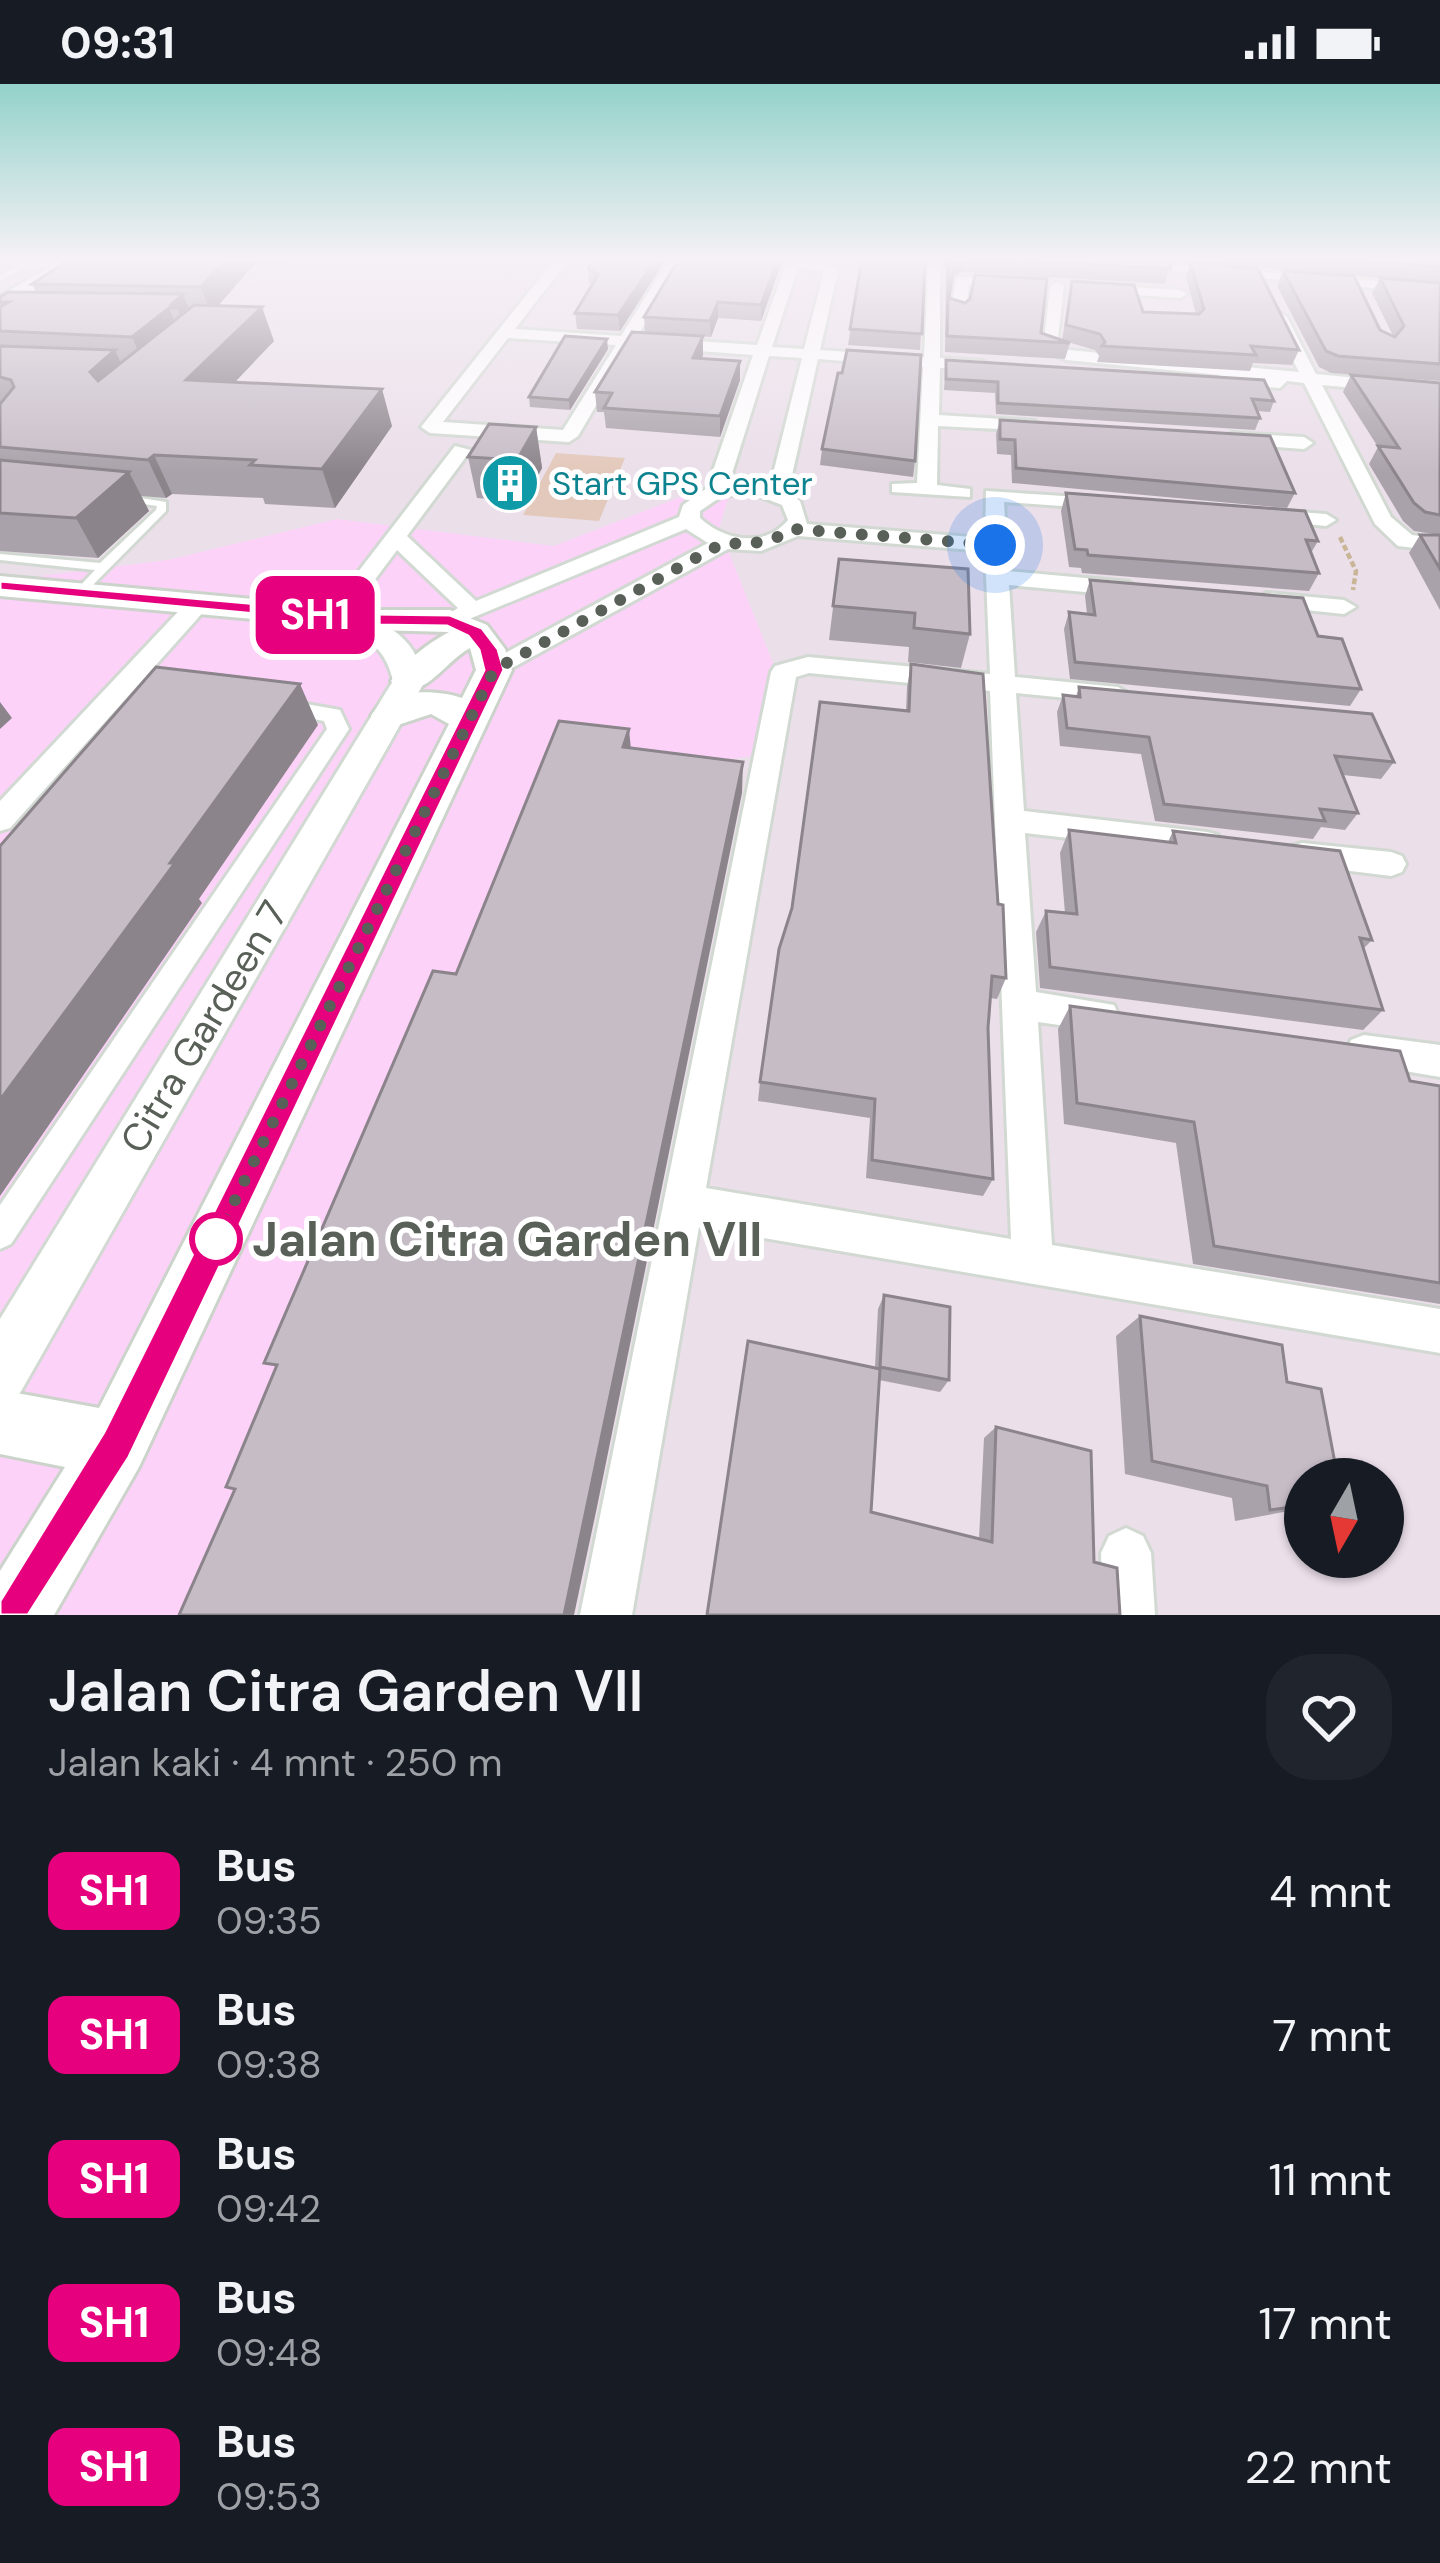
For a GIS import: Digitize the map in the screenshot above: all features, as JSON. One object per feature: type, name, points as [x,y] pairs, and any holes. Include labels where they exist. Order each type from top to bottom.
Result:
[{"type":"main road","points":[[0,586],[473,633]]},
{"type":"main road","points":[[469,722],[455,708],[435,700],[399,699],[443,649],[473,633]]},
{"type":"main road","points":[[14,1615],[116,1444],[469,722],[473,633]]},
{"type":"main road","points":[[0,1422],[116,1444]]},
{"type":"street","points":[[507,330],[430,427],[569,436],[634,330]]},
{"type":"street","points":[[716,491],[771,330]]},
{"type":"street","points":[[778,494],[817,330]]},
{"type":"street","points":[[927,487],[933,330]]},
{"type":"street","points":[[1051,330],[1049,347],[1055,351],[1440,391]]},
{"type":"street","points":[[1287,330],[1382,520],[1406,541],[1440,545]]},
{"type":"street","points":[[505,333],[1001,367]]},
{"type":"street","points":[[1048,369],[1280,383]]},
{"type":"street","points":[[929,420],[1046,427]]},
{"type":"street","points":[[1210,437],[1304,443]]},
{"type":"street","points":[[399,699],[406,658],[392,638],[336,616],[462,450]]},
{"type":"street","points":[[723,543],[700,534],[689,520],[690,509],[716,491],[737,488],[778,494],[796,519]]},
{"type":"street","points":[[899,488],[963,493]]},
{"type":"street","points":[[1033,1265],[993,495],[1126,505]]},
{"type":"street","points":[[1259,515],[1326,520]]},
{"type":"street","points":[[473,633],[723,543],[764,542],[796,519],[996,549],[1159,591]]},
{"type":"street","points":[[473,633],[689,520]]},
{"type":"street","points":[[398,539],[473,633]]},
{"type":"street","points":[[1251,599],[1344,607]]},
{"type":"street","points":[[0,820],[198,604]]},
{"type":"street","points":[[606,1615],[687,1205],[784,671],[808,665],[1144,698]]},
{"type":"street","name":"Citra Gardeen 7","points":[[0,1373],[399,699]]},
{"type":"street","points":[[0,1233],[338,729],[333,715],[266,704]]},
{"type":"street","points":[[1010,820],[1391,864]]},
{"type":"street","points":[[1019,1005],[1136,1021]]},
{"type":"street","points":[[1323,1046],[1440,1061]]},
{"type":"street","points":[[687,1205],[1440,1331]]},
{"type":"street","points":[[1126,1553],[1129,1615]]},
{"type":"lane","points":[[79,593],[162,507],[157,502],[104,497]]},
{"type":"lane","points":[[0,557],[103,567]]},
{"type":"shaded area","points":[[556,453],[625,458],[599,521],[523,515]]},
{"type":"shaded area","points":[[735,476],[719,528],[779,678],[764,754],[636,774],[380,1615],[0,1615],[0,581],[168,560],[337,519],[554,546]]},
{"type":"building","points":[[0,330],[140,330],[132,337]]},
{"type":"building","points":[[162,330],[238,330],[186,380],[382,389],[322,469],[250,465],[255,460],[154,455],[148,460],[0,447],[0,404],[14,387],[11,380],[0,377],[0,346],[115,350],[90,372],[98,381]]},
{"type":"building","points":[[871,330],[922,330],[922,334]]},
{"type":"building","points":[[947,330],[1041,330],[1070,343],[947,336]]},
{"type":"building","points":[[1087,330],[1289,330],[1299,350],[1251,346],[1256,355],[1102,346],[1105,342],[1100,334]]},
{"type":"building","points":[[1315,330],[1381,330],[1395,337],[1400,330],[1440,330],[1440,364],[1338,356],[1326,351]]},
{"type":"building","points":[[632,332],[703,336],[693,358],[740,361],[720,416],[604,408],[612,393],[595,392]]},
{"type":"building","points":[[565,336],[607,339],[569,400],[529,397]]},
{"type":"building","points":[[847,350],[921,355],[915,461],[822,449]]},
{"type":"building","points":[[946,360],[1264,380],[1274,401],[1252,399],[1260,418],[998,403],[998,382],[946,379]]},
{"type":"building","points":[[1351,375],[1440,383],[1440,515],[1414,503],[1378,446],[1399,448]]},
{"type":"building","points":[[1000,420],[1270,436],[1295,493],[1016,468],[1015,440],[1000,439]]},
{"type":"building","points":[[489,424],[536,427],[517,460],[468,457]]},
{"type":"building","points":[[0,460],[129,472],[76,518],[0,513]]},
{"type":"building","points":[[1066,493],[1305,511],[1318,541],[1306,540],[1319,573],[1088,555],[1087,550],[1075,549]]},
{"type":"building","points":[[1420,535],[1440,535],[1440,569]]},
{"type":"building","points":[[839,559],[968,569],[970,634],[914,628],[915,613],[833,606]]},
{"type":"building","points":[[1090,580],[1303,598],[1318,636],[1342,639],[1361,689],[1075,662],[1069,612],[1095,615]]},
{"type":"building","points":[[911,664],[983,674],[1006,978],[992,976],[988,1028],[993,1179],[872,1160],[875,1099],[760,1082],[779,949],[792,908],[820,702],[909,711]]},
{"type":"building","points":[[156,667],[300,684],[0,1100],[0,846]]},
{"type":"building","points":[[1079,687],[1372,714],[1394,762],[1335,756],[1358,813],[1320,809],[1325,821],[1164,804],[1149,737],[1067,728],[1063,695],[1080,697]]},
{"type":"building","points":[[559,721],[629,729],[623,747],[743,762],[564,1615],[179,1615],[235,1489],[226,1487],[277,1365],[264,1363],[433,971],[456,974]]},
{"type":"building","points":[[1069,830],[1176,843],[1173,831],[1340,851],[1372,940],[1360,938],[1383,1010],[1050,967],[1046,911],[1077,914]]},
{"type":"building","points":[[1070,1006],[1400,1051],[1410,1081],[1440,1086],[1440,1283],[1214,1246],[1194,1122],[1077,1103]]},
{"type":"building","points":[[884,1295],[950,1307],[949,1380],[880,1367]]},
{"type":"building","points":[[1140,1316],[1282,1345],[1287,1382],[1321,1389],[1334,1458],[1284,1458],[1284,1508],[1270,1510],[1267,1486],[1152,1461]]},
{"type":"building","points":[[748,1341],[880,1369],[871,1512],[992,1542],[996,1427],[1091,1451],[1094,1562],[1117,1568],[1120,1615],[707,1615]]},
{"type":"bus line","name":"SH1","points":[[0,586],[373,620],[450,620],[475,632],[488,649],[494,670],[116,1444],[14,1615]]},
{"type":"place","name":"Start GPS Center","points":[[510,483]]},
{"type":"place","name":"Jalan Citra Garden VII","points":[[216,1239]]},
{"type":"route","points":[[216,1239],[494,670],[723,543],[751,545],[776,540],[794,529],[995,545]]}]
